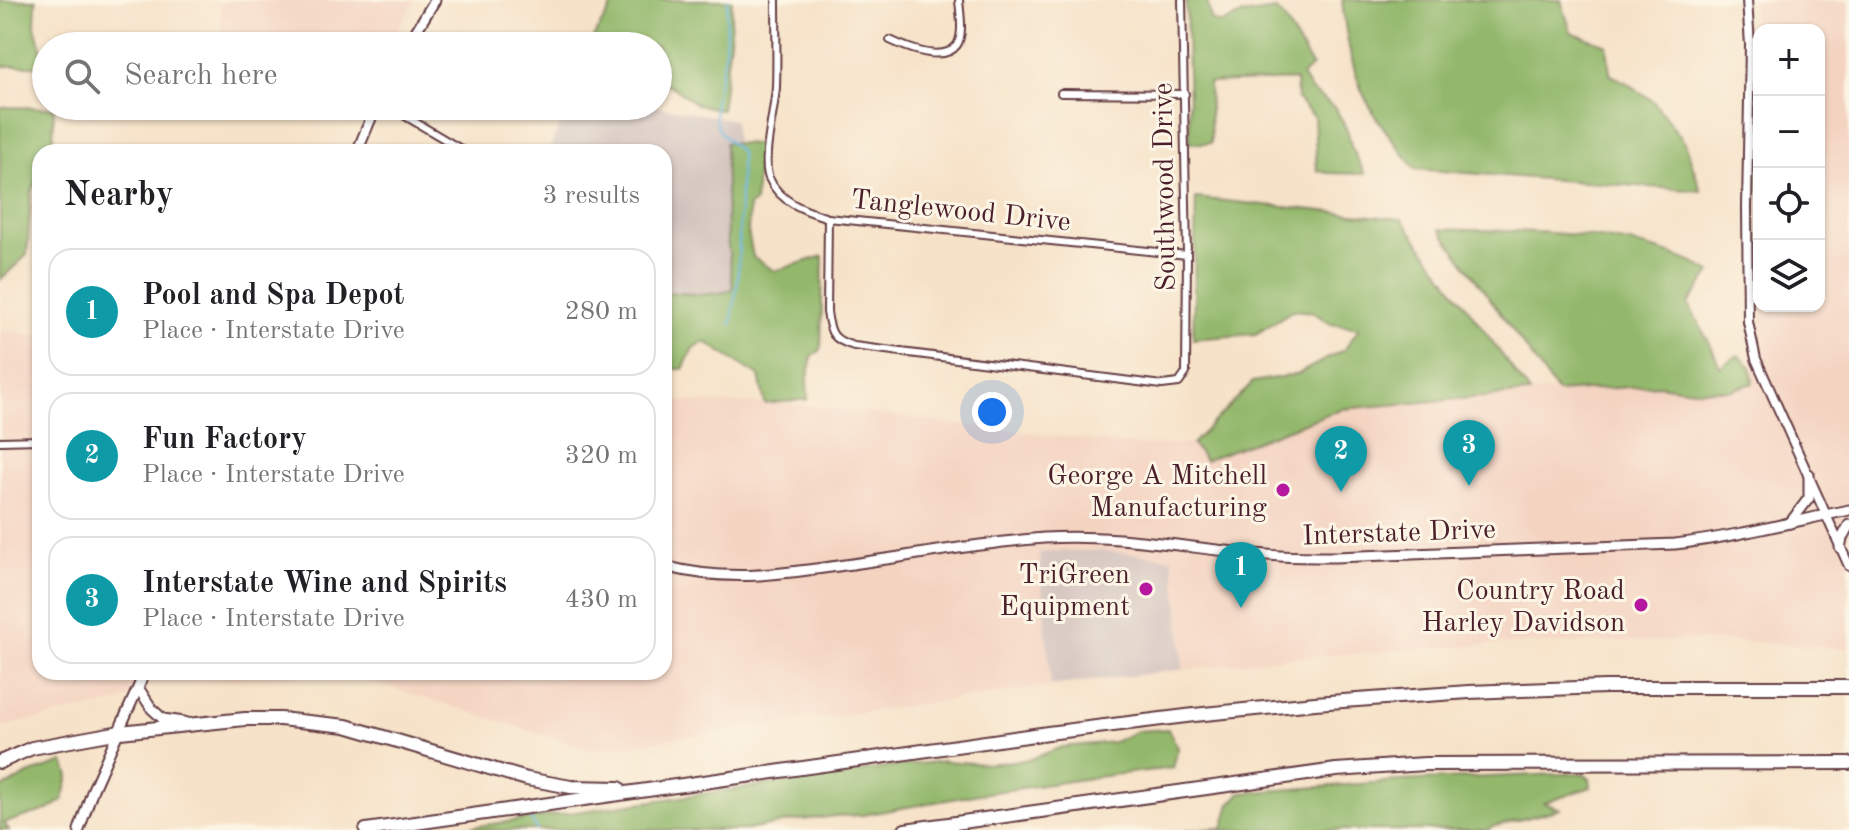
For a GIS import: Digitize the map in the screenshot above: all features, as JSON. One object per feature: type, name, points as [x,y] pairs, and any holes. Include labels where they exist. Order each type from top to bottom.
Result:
[{"type":"highway","points":[[366,830],[1048,733],[1315,703],[1469,692],[1590,688],[1849,687]]},
{"type":"highway","points":[[0,762],[32,748],[120,732],[245,719],[280,719],[346,726],[527,779],[571,787],[656,789]]},
{"type":"highway","points":[[905,830],[1336,770],[1425,764],[1849,763]]},
{"type":"main road","points":[[416,32],[435,0]]},
{"type":"main road","points":[[360,144],[370,120]]},
{"type":"main road","points":[[1790,523],[1809,498],[1809,474]]},
{"type":"main road","name":"Interstate Drive","points":[[672,568],[732,577],[772,575],[1000,543],[1064,538],[1123,539],[1295,557],[1644,545],[1713,540],[1849,510]]},
{"type":"main road","points":[[1840,548],[1849,525]]},
{"type":"main road","points":[[79,830],[93,789],[142,680]]},
{"type":"main road","points":[[139,689],[163,719],[199,725]]},
{"type":"street","points":[[776,0],[776,85],[766,163],[768,178],[777,191],[801,210],[828,218]]},
{"type":"street","points":[[890,40],[909,49],[932,54],[950,51],[958,45],[960,34],[959,0]]},
{"type":"street","name":"Southwood Drive","points":[[1182,0],[1186,373]]},
{"type":"street","points":[[1747,0],[1750,45],[1746,219],[1748,322],[1756,359],[1849,566]]},
{"type":"street","points":[[1061,93],[1185,94]]},
{"type":"street","points":[[412,120],[452,144]]},
{"type":"street","name":"Tanglewood Drive","points":[[1186,373],[1179,383],[1162,385],[844,344],[834,338],[827,312],[828,218],[1187,255]]},
{"type":"street","points":[[0,441],[32,440]]},
{"type":"shaded area","points":[[235,0],[414,0],[397,32],[221,32],[221,3]]},
{"type":"shaded area","points":[[1753,0],[1849,0],[1849,649],[1718,640],[1502,644],[1295,657],[1051,686],[592,750],[367,680],[672,680],[672,401],[804,405],[1130,445],[1192,444],[1205,460],[1341,409],[1530,393],[1658,385],[1694,390],[1753,383],[1751,367],[1759,312],[1825,312],[1825,24],[1754,24]]},
{"type":"shaded area","points":[[672,109],[734,120],[750,299],[672,297],[672,144],[551,144],[562,120],[672,120]]},
{"type":"shaded area","points":[[0,331],[32,335],[32,680],[222,680],[156,683],[118,702],[0,727]]},
{"type":"shaded area","points":[[1104,551],[1172,558],[1183,669],[1051,686],[1039,553]]},
{"type":"green space","points":[[0,0],[36,0],[37,32],[32,32],[32,66],[0,66]]},
{"type":"green space","points":[[616,0],[732,0],[721,110],[696,104],[672,87],[672,32],[597,32]]},
{"type":"green space","points":[[1186,0],[1207,0],[1211,20],[1222,24],[1241,15],[1276,10],[1312,66],[1302,76],[1311,90],[1336,109],[1365,174],[1317,170],[1314,117],[1297,99],[1296,80],[1209,83],[1211,143],[1190,143]]},
{"type":"green space","points":[[1342,0],[1561,0],[1571,32],[1607,45],[1610,74],[1653,101],[1685,143],[1701,191],[1415,169],[1379,121],[1362,91],[1354,69]]},
{"type":"green space","points":[[0,107],[32,108],[32,120],[54,120],[53,143],[32,144],[27,255],[0,280]]},
{"type":"green space","points":[[725,143],[759,144],[755,202],[749,206],[748,232],[753,257],[775,271],[823,256],[821,350],[812,356],[807,382],[808,399],[765,404],[759,376],[705,342],[693,348],[683,369],[672,369],[672,292],[708,294],[733,289],[727,237]]},
{"type":"green space","points":[[1196,198],[1402,219],[1530,393],[1341,409],[1205,460],[1192,444],[1253,382],[1298,374],[1345,349],[1359,328],[1331,324],[1313,312],[1293,310],[1256,334],[1193,339]]},
{"type":"green space","points":[[1440,229],[1544,233],[1614,240],[1681,258],[1711,272],[1688,304],[1720,367],[1738,355],[1751,367],[1753,383],[1731,390],[1694,390],[1658,385],[1557,392]]},
{"type":"green space","points":[[1168,729],[1178,748],[1173,768],[980,794],[863,815],[793,821],[747,830],[450,830],[898,766],[944,761],[987,764],[1031,759],[1062,747],[1114,742],[1137,731]]},
{"type":"green space","points":[[64,762],[69,776],[63,800],[50,809],[4,823],[9,830],[0,830],[0,789],[28,774]]},
{"type":"green space","points":[[1584,773],[1590,779],[1591,787],[1544,803],[1560,809],[1488,830],[1186,830],[1223,828],[1230,804],[1241,793],[1398,781]]},
{"type":"waterway","points":[[728,0],[725,51],[715,117],[719,130],[741,154],[738,279],[731,325]]},
{"type":"waterway","points":[[530,817],[537,830]]},
{"type":"place","name":"Interstate Wine and Spirits","points":[[1469,486]]},
{"type":"place","name":"George A Mitchell Manufacturing","points":[[1283,490]]},
{"type":"place","name":"Fun Factory","points":[[1341,492]]},
{"type":"place","name":"TriGreen Equipment","points":[[1146,589]]},
{"type":"place","name":"Country Road Harley Davidson","points":[[1641,605]]},
{"type":"place","name":"Pool and Spa Depot","points":[[1241,608]]}]
